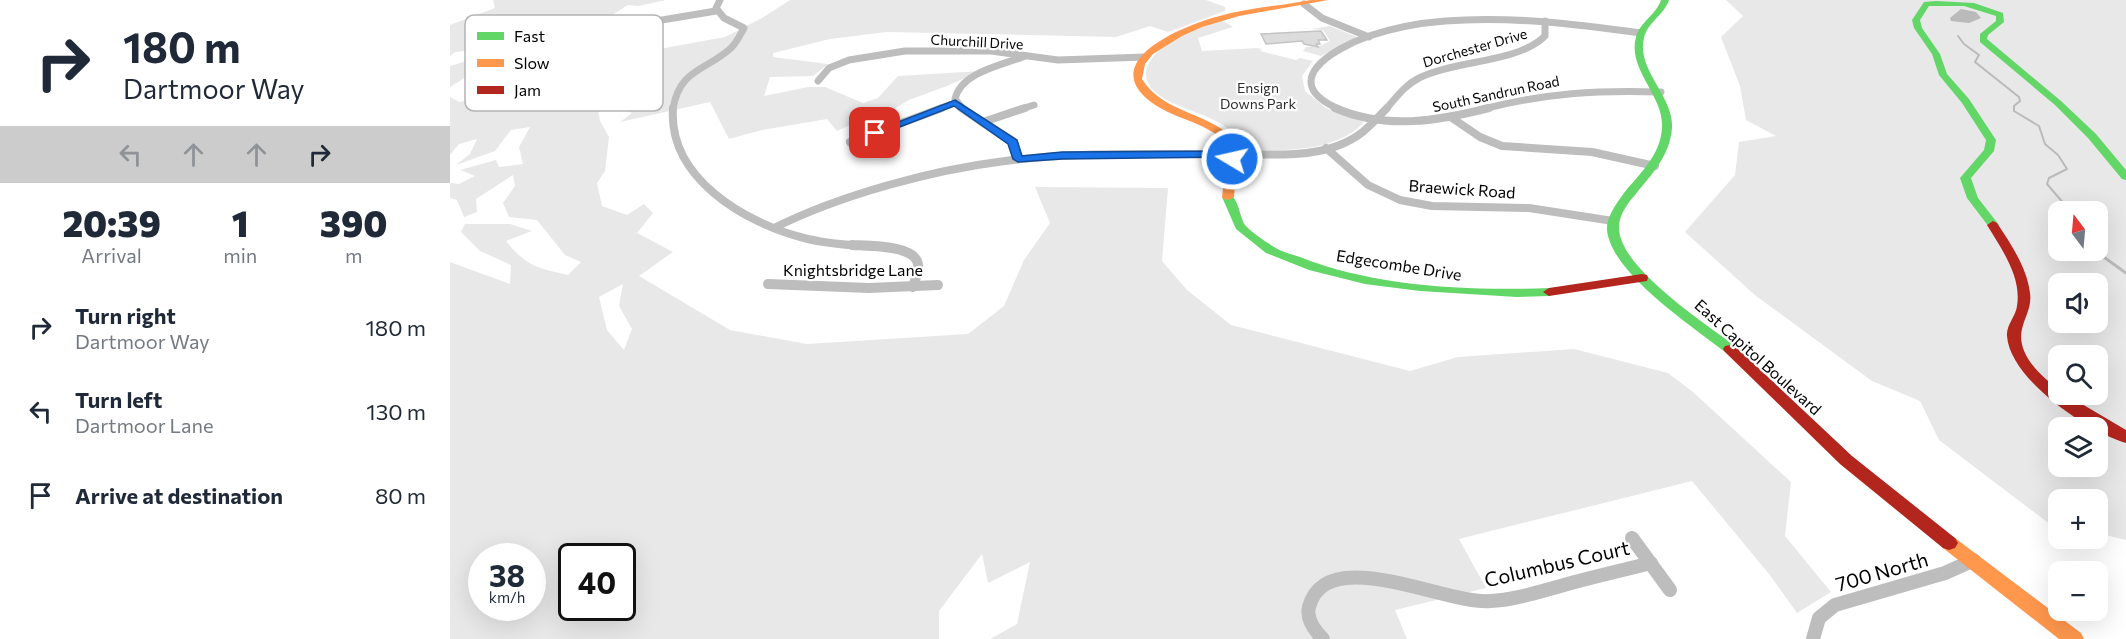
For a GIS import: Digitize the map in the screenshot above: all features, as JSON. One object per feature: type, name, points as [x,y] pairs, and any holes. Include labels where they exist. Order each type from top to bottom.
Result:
[{"type":"street","points":[[716,11],[720,0]]},
{"type":"street","points":[[1232,154],[1232,141],[1224,133],[1168,107],[1143,90],[1136,75],[1145,57],[1186,28],[1214,16],[1252,8],[1305,4],[1324,0]]},
{"type":"street","points":[[1613,221],[1620,206],[1655,166],[1664,146],[1668,126],[1666,108],[1660,92],[1640,57],[1638,44],[1641,33],[1664,6],[1665,0]]},
{"type":"street","points":[[2126,177],[2092,136],[2058,103],[1987,46],[1983,36],[2000,22],[2000,15],[1978,6],[1946,1],[1926,5],[1917,17],[1916,24],[1936,54],[1943,75],[1966,101],[1992,147],[1989,153],[1973,165],[1965,178],[1970,193],[1995,228],[2010,256],[2024,291],[2024,303],[2015,331],[2014,346],[2023,363],[2044,385],[2087,415],[2126,437]]},
{"type":"street","points":[[1305,4],[1322,18],[1369,37],[1402,28],[1450,22],[1545,21],[1641,33]]},
{"type":"street","points":[[663,20],[716,11],[732,24],[744,28],[731,48],[685,80],[678,88],[672,121],[674,134],[682,157],[701,181],[721,198],[784,232],[815,241],[897,249],[910,253],[917,258],[919,265],[913,287]]},
{"type":"street","name":"Dorchester Drive","points":[[774,228],[863,192],[905,180],[1018,159],[1062,155],[1300,153],[1326,148],[1355,139],[1377,120],[1406,87],[1426,75],[1534,46],[1545,36],[1545,21]]},
{"type":"street","name":"South Sandrun Road","points":[[1369,37],[1336,51],[1319,64],[1311,74],[1311,86],[1316,94],[1339,109],[1377,120],[1414,123],[1452,118],[1557,94],[1609,90],[1660,92]]},
{"type":"street","name":"Churchill Drive","points":[[818,81],[823,71],[835,63],[872,53],[965,51],[1070,60],[1145,57]]},
{"type":"street","points":[[955,103],[954,93],[965,81],[1025,56]]},
{"type":"street","points":[[955,103],[1013,143],[1018,159]]},
{"type":"street","points":[[850,142],[955,103]]},
{"type":"street","points":[[983,122],[1034,105]]},
{"type":"street","points":[[1452,118],[1480,137],[1502,146],[1592,152],[1655,166]]},
{"type":"street","name":"Braewick Road","points":[[1326,148],[1371,187],[1400,200],[1430,205],[1533,209],[1613,221]]},
{"type":"street","name":"Edgecombe Drive","points":[[1232,154],[1228,206],[1232,219],[1256,244],[1297,262],[1375,281],[1470,293],[1516,294],[1567,291],[1642,278]]},
{"type":"street","name":"Dorchester Drive","points":[[784,232],[816,210]]},
{"type":"street","name":"East Capitol Boulevard","points":[[1613,221],[1618,248],[1642,278],[1731,349],[1865,476],[2074,639]]},
{"type":"street","name":"Knightsbridge Lane","points":[[768,284],[869,288],[938,285]]},
{"type":"street","name":"Columbus Court","points":[[1632,538],[1670,590]]},
{"type":"street","name":"700 North","points":[[1813,636],[1822,614],[1836,605],[1945,573],[1974,560]]},
{"type":"street","name":"Columbus Court","points":[[1323,639],[1312,624],[1309,608],[1311,600],[1320,587],[1335,579],[1394,581],[1448,597],[1483,602],[1518,597],[1651,563]]},
{"type":"green space","points":[[493,0],[666,0],[638,6],[628,5],[612,15],[476,15],[495,8]]},
{"type":"green space","points":[[790,0],[1206,0],[1225,7],[1225,11],[1168,32],[1150,26],[1116,37],[886,32],[830,39],[773,53],[773,57],[828,64],[813,76],[770,77],[764,96],[808,87],[825,87],[863,103],[878,98],[898,76],[981,71],[909,100],[887,113],[880,112],[837,131],[827,119],[762,130],[729,139],[710,102],[620,122],[632,113],[628,111],[663,111],[663,48],[725,37]]},
{"type":"green space","points":[[1726,0],[2126,0],[2126,540],[2108,536],[2108,489],[2048,489],[2047,522],[1939,440],[1920,401],[1872,381],[1756,296],[1685,232],[1735,175],[1739,142],[1776,136],[1746,120],[1740,86],[1721,37],[1743,16]]},
{"type":"green space","name":"Ensign Downs Park","points":[[1218,18],[1233,27],[1198,38],[1202,51],[1257,48],[1262,49],[1260,51],[1296,60],[1300,58],[1313,61],[1302,76],[1305,91],[1326,108],[1364,122],[1338,140],[1323,145],[1291,150],[1243,150],[1235,135],[1224,126],[1165,99],[1150,86],[1146,74],[1150,62],[1160,50],[1174,40]]},
{"type":"green space","points":[[465,19],[465,51],[455,52],[450,56],[450,25]]},
{"type":"green space","points":[[1330,26],[1357,37],[1321,56],[1303,51],[1306,47],[1320,46],[1330,41],[1323,30],[1311,29]]},
{"type":"green space","points":[[465,62],[465,78],[450,87],[450,66]]},
{"type":"green space","points":[[450,97],[459,102],[465,101],[465,111],[598,111],[600,121],[609,137],[605,171],[597,183],[602,206],[627,215],[644,204],[653,213],[637,233],[673,252],[639,276],[730,330],[807,344],[968,334],[1004,306],[1024,260],[1050,223],[1035,187],[1168,188],[1162,261],[1187,290],[1231,325],[1410,371],[1458,357],[1574,349],[1668,373],[1693,392],[1791,482],[1785,536],[1831,592],[1797,613],[1769,574],[1692,481],[1459,539],[1486,588],[1395,610],[1407,639],[990,639],[1017,624],[1030,562],[988,583],[982,554],[939,611],[939,639],[450,639],[450,262],[510,284],[511,265],[480,251],[461,232],[465,224],[510,224],[532,231],[506,241],[520,256],[534,265],[568,275],[581,262],[565,255],[537,220],[509,217],[503,203],[515,186],[513,175],[476,199],[477,212],[464,217],[457,200],[450,198],[450,183],[459,184],[475,176],[460,170],[496,160],[499,167],[523,164],[519,147],[530,127],[511,130],[495,151],[456,165],[470,154],[477,139],[459,144],[450,155]],"holes":[[[623,284],[619,306],[632,329],[624,350],[607,330],[599,297]]]},
{"type":"shaded area","points":[[1961,9],[1976,12],[1981,18],[1969,23],[1951,21],[1950,18]]},
{"type":"building","points":[[1321,31],[1327,40],[1318,40],[1320,44],[1316,44],[1318,47],[1304,44],[1302,41],[1266,44],[1261,34]]},
{"type":"waterway","points":[[1958,36],[1964,44],[1979,55],[1975,62],[2019,97],[2020,101],[2014,106],[2014,111],[2039,126],[2045,144],[2058,155],[2067,169],[2049,178],[2047,184],[2062,201]]},
{"type":"waterway","points":[[2108,260],[2126,273]]},
{"type":"traffic: fast","points":[[1665,0],[1639,39],[1645,70],[1666,114],[1665,141],[1657,160],[1619,209],[1613,230],[1618,246],[1628,263],[1643,280],[1730,349]]},
{"type":"traffic: fast","points":[[1993,225],[1973,198],[1965,178],[1989,151],[1991,140],[1966,101],[1943,75],[1936,54],[1918,28],[1916,20],[1927,4],[1945,2],[1964,4],[2000,15],[2000,22],[1984,34],[1983,40],[2058,103],[2092,136],[2126,177]]},
{"type":"traffic: fast","points":[[1228,197],[1240,227],[1270,250],[1314,267],[1365,280],[1420,288],[1472,292],[1549,292]]},
{"type":"traffic: slow","points":[[1228,197],[1233,144],[1211,125],[1156,101],[1145,92],[1137,79],[1138,68],[1159,46],[1199,25],[1219,18],[1324,0]]},
{"type":"traffic: slow","points":[[1949,543],[2074,639]]},
{"type":"traffic: jam","points":[[1993,225],[2015,263],[2022,284],[2024,306],[2014,336],[2018,353],[2027,368],[2057,397],[2126,437]]},
{"type":"traffic: jam","points":[[1549,292],[1642,278]]},
{"type":"traffic: jam","points":[[1730,349],[1846,460],[1949,543]]},
{"type":"route","points":[[875,133],[955,103],[1013,143],[1018,159],[1062,155],[1232,154],[1232,159]]}]
